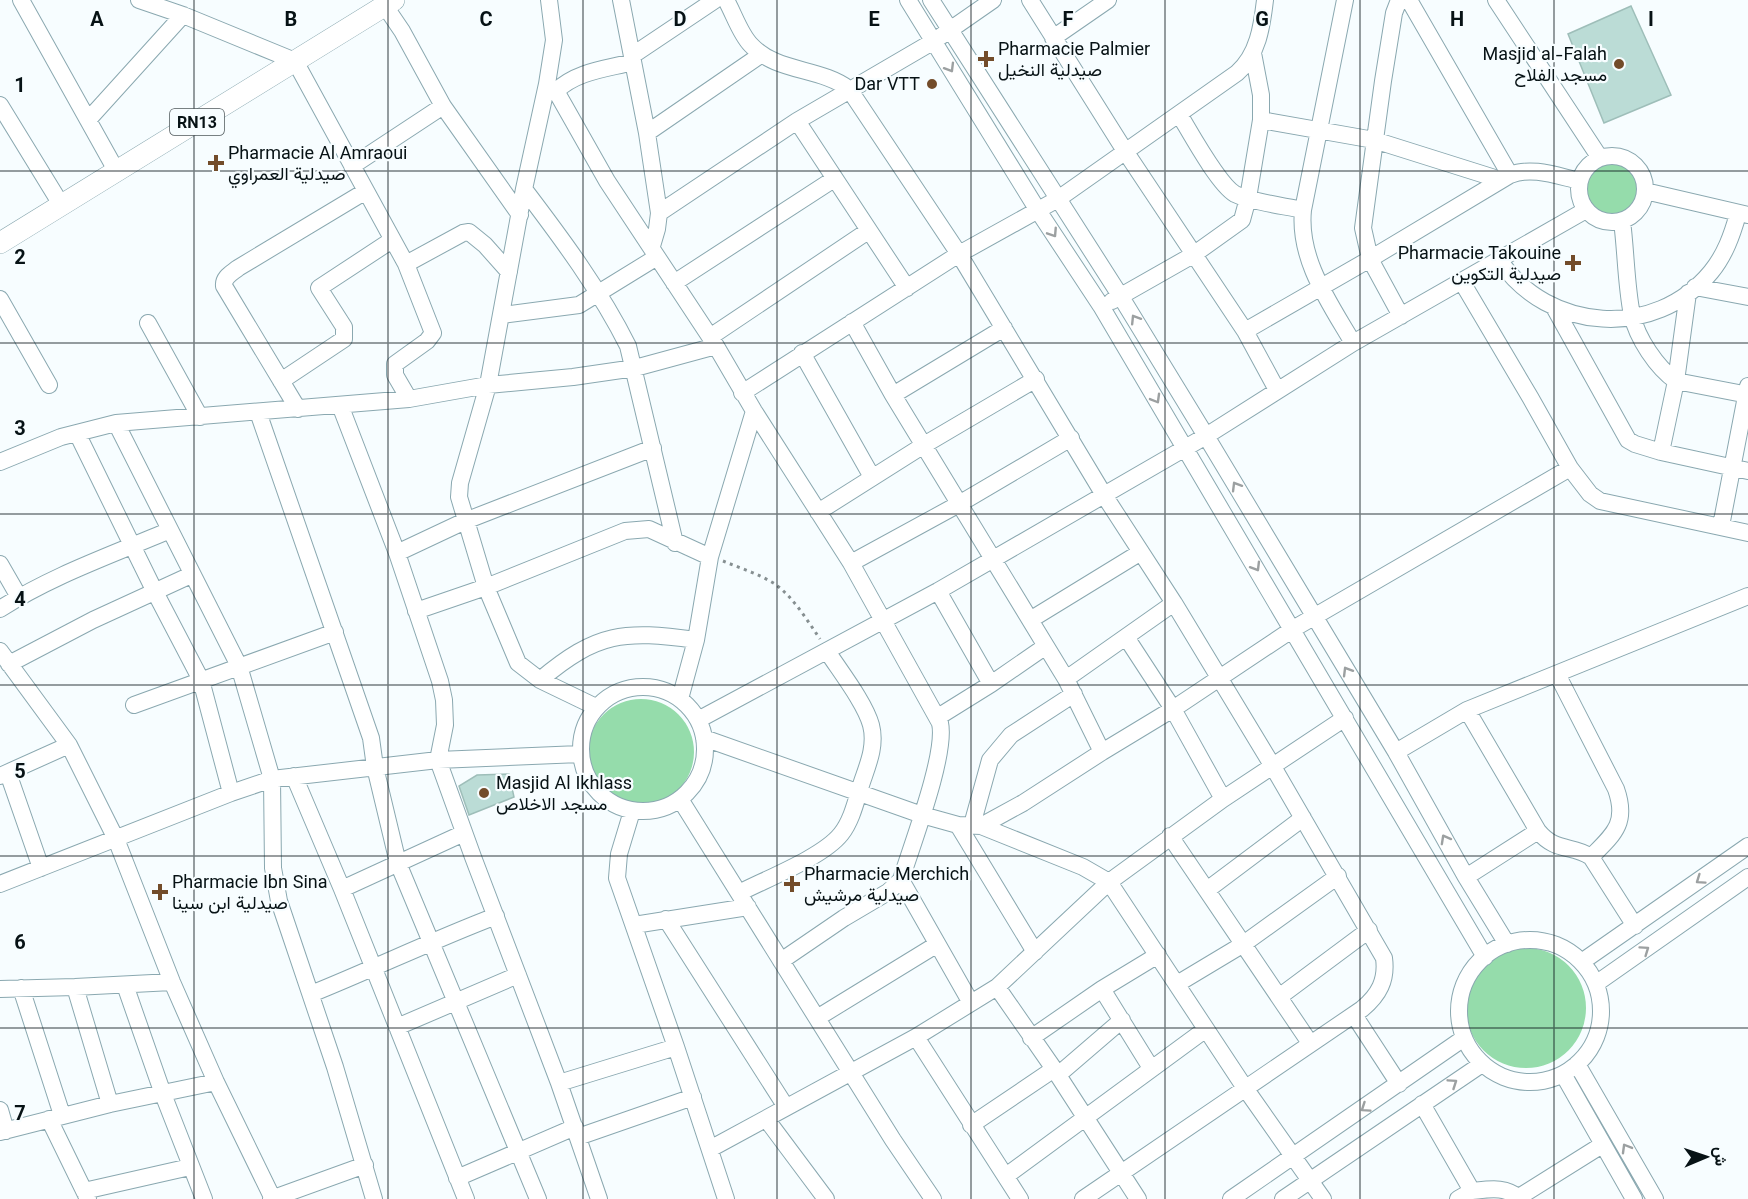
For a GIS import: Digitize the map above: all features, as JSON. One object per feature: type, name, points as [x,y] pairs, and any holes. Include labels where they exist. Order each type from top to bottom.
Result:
[{"type":"main road","name":"RN13","points":[[0,243],[390,3]]},
{"type":"street","points":[[21,0],[117,172]]},
{"type":"street","points":[[139,0],[183,15],[295,61],[406,264],[433,333],[427,341],[395,364],[395,375],[410,399]]},
{"type":"street","points":[[549,0],[554,40],[552,87],[524,189],[488,385],[460,483],[459,497],[486,587],[518,663],[540,680],[596,707]]},
{"type":"street","points":[[502,315],[579,305],[598,295],[654,252],[659,213],[647,133],[621,0]]},
{"type":"street","points":[[552,87],[580,75],[633,59],[715,0]]},
{"type":"street","points":[[726,0],[750,44],[762,54],[792,68],[830,78],[849,89],[959,254],[1104,495],[1174,603],[1382,952],[1385,975],[1378,994],[1371,1002],[1083,1199]]},
{"type":"street","points":[[908,0],[1037,209],[1101,306],[1485,957]]},
{"type":"street","points":[[931,0],[1121,297],[1206,436],[1396,752],[1466,877],[1508,944]]},
{"type":"street","points":[[659,213],[797,121],[934,41],[993,0]]},
{"type":"street","points":[[1030,0],[1125,151],[1245,331],[1277,390]]},
{"type":"street","points":[[1053,38],[1108,0]]},
{"type":"street","points":[[742,393],[959,254],[1058,199],[1237,73],[1253,53],[1260,32],[1265,0]]},
{"type":"street","points":[[1345,0],[1304,210],[1302,232],[1320,287],[1353,343]]},
{"type":"street","points":[[1399,0],[1394,13],[1374,140],[1364,218],[1364,238],[1370,259],[1401,316]]},
{"type":"street","points":[[1409,0],[1505,177]]},
{"type":"street","points":[[1496,0],[1600,158]]},
{"type":"street","points":[[390,3],[402,31],[443,106],[520,214]]},
{"type":"street","points":[[88,120],[183,15]]},
{"type":"street","points":[[1101,306],[1121,297],[1193,255],[1242,220],[1261,120],[1261,95],[1253,53]]},
{"type":"street","points":[[647,133],[762,54]]},
{"type":"street","points":[[552,87],[607,181],[713,341],[742,393],[851,563],[938,717],[941,742],[922,815],[901,880],[888,892],[844,918],[781,961]]},
{"type":"street","points":[[0,105],[62,206]]},
{"type":"street","points":[[352,166],[443,106]]},
{"type":"street","points":[[1179,114],[1226,186],[1236,194],[1304,210]]},
{"type":"street","points":[[1261,120],[1374,140],[1505,177]]},
{"type":"street","points":[[797,121],[907,288]]},
{"type":"street","points":[[1612,156],[1626,159],[1636,166],[1643,178],[1645,191],[1642,204],[1634,215],[1622,221],[1609,223],[1596,219],[1586,210],[1579,196],[1580,181],[1587,167],[1600,158],[1612,156]]},
{"type":"street","points":[[1245,331],[1518,171],[1531,171],[1580,181]]},
{"type":"street","points":[[674,283],[834,179]]},
{"type":"street","points":[[524,189],[566,244],[614,319],[628,346],[675,543]]},
{"type":"street","points":[[298,409],[223,282],[238,268],[366,191]]},
{"type":"street","points":[[1500,261],[1523,287],[1554,307],[1574,315],[1596,319],[1633,317],[1658,310],[1692,291],[1711,272],[1743,215],[1645,191]]},
{"type":"street","points":[[698,720],[938,591],[1206,436],[1353,343],[1586,210]]},
{"type":"street","points":[[1622,221],[1633,317],[1652,358],[1667,375],[1676,381],[1747,391],[1740,469],[1720,526]]},
{"type":"street","points":[[0,462],[61,437],[116,423],[410,399],[488,385],[573,377],[635,368],[713,341],[868,231]]},
{"type":"street","points":[[406,264],[463,232],[469,232],[485,245],[509,272]]},
{"type":"street","points":[[281,381],[344,339],[344,327],[319,288],[392,240]]},
{"type":"street","points":[[1462,282],[1570,468],[1590,494],[1600,501],[1748,534]]},
{"type":"street","points":[[1692,291],[1747,292]]},
{"type":"street","points":[[1661,452],[1692,291]]},
{"type":"street","points":[[0,299],[49,385]]},
{"type":"street","points":[[1554,307],[1625,437],[1631,443],[1740,469]]},
{"type":"street","points":[[852,322],[893,395],[1066,679],[1102,752]]},
{"type":"street","points":[[148,323],[200,417]]},
{"type":"street","points":[[893,395],[1004,328]]},
{"type":"street","points":[[802,353],[872,477]]},
{"type":"street","points":[[818,512],[924,445],[1036,379]]},
{"type":"street","points":[[340,405],[397,553],[431,651],[444,700],[445,726],[438,760],[600,1199]]},
{"type":"street","points":[[680,699],[696,639],[710,557],[754,411]]},
{"type":"street","points":[[258,412],[371,738],[375,767],[398,863],[538,1199]]},
{"type":"street","points":[[116,423],[239,666],[272,779],[275,885],[374,1199]]},
{"type":"street","points":[[77,433],[201,680],[231,793]]},
{"type":"street","points":[[851,563],[959,504],[1071,438]]},
{"type":"street","points":[[397,553],[465,521],[653,447]]},
{"type":"street","points":[[970,825],[1023,803],[1173,709],[1293,629],[1570,468]]},
{"type":"street","points":[[416,611],[486,587],[624,531],[649,529],[675,543],[710,557]]},
{"type":"street","points":[[0,609],[65,574],[170,530]]},
{"type":"street","points":[[1030,620],[1141,552]]},
{"type":"street","points":[[0,564],[20,597]]},
{"type":"street","points":[[191,574],[93,620],[4,658],[69,745],[116,839],[172,982],[216,1082],[272,1199],[365,1165]]},
{"type":"street","points":[[938,591],[991,684]]},
{"type":"street","points":[[1396,752],[1467,710],[1748,596]]},
{"type":"street","points":[[1066,679],[1174,603]]},
{"type":"street","points":[[134,705],[334,632]]},
{"type":"street","points":[[540,680],[583,648],[606,638],[640,635],[696,639]]},
{"type":"street","points":[[1126,637],[1173,709],[1223,799]]},
{"type":"street","points":[[938,717],[1046,646]]},
{"type":"street","points":[[634,925],[743,900],[825,848],[841,834],[849,820],[859,792],[871,754],[873,739],[866,712],[827,651]]},
{"type":"street","points":[[1557,674],[1621,802],[1622,814],[1618,826],[1613,835],[1591,857]]},
{"type":"street","points":[[645,686],[664,690],[680,699],[698,720],[704,738],[703,765],[696,782],[680,799],[668,806],[650,811],[632,811],[606,800],[588,780],[580,754],[583,729],[596,707],[610,695],[627,688],[645,686]]},
{"type":"street","points":[[1035,952],[970,825],[990,760],[1011,735],[1074,694]]},
{"type":"street","points":[[1467,710],[1538,831],[1552,844],[1585,853],[1591,857],[1635,926]]},
{"type":"street","points":[[710,1149],[916,1037],[997,987],[1109,882],[1223,799],[1345,718]]},
{"type":"street","points":[[704,738],[922,815],[970,825],[1083,867],[1109,882],[1245,1088],[1323,1199]]},
{"type":"street","points":[[41,868],[4,774],[69,745]]},
{"type":"street","points":[[0,884],[272,779],[438,760],[580,754]]},
{"type":"street","points":[[294,776],[342,889],[466,1199]]},
{"type":"street","points":[[680,799],[933,1199]]},
{"type":"street","points":[[632,811],[619,854],[617,878],[726,1199]]},
{"type":"street","points":[[1207,890],[1303,818]]},
{"type":"street","points":[[1466,877],[1538,831]]},
{"type":"street","points":[[342,889],[464,833]]},
{"type":"street","points":[[1170,836],[1310,1043]]},
{"type":"street","points":[[1583,961],[1748,846]]},
{"type":"street","points":[[1177,984],[1242,945],[1338,876]]},
{"type":"street","points":[[1597,983],[1748,878]]},
{"type":"street","points":[[901,880],[970,1003]]},
{"type":"street","points":[[311,994],[496,916]]},
{"type":"street","points":[[666,919],[786,1107]]},
{"type":"street","points":[[1279,998],[1369,930]]},
{"type":"street","points":[[1533,940],[1557,945],[1583,961],[1597,983],[1601,1013],[1596,1038],[1582,1060],[1563,1074],[1537,1082],[1518,1082],[1499,1075],[1482,1064],[1464,1038],[1460,1021],[1462,994],[1473,970],[1485,957],[1508,944],[1533,940]]},
{"type":"street","points":[[817,1017],[936,945]]},
{"type":"street","points":[[1031,1038],[1158,955]]},
{"type":"street","points":[[397,1027],[518,975]]},
{"type":"street","points":[[0,988],[172,982]]},
{"type":"street","points":[[125,985],[163,1094],[204,1199]]},
{"type":"street","points":[[75,987],[110,1104]]},
{"type":"street","points":[[997,987],[1056,1072],[1138,1199]]},
{"type":"street","points":[[21,988],[55,1117],[86,1195],[190,1167]]},
{"type":"street","points":[[1102,990],[1151,1068]]},
{"type":"street","points":[[1354,1015],[1399,1084]]},
{"type":"street","points":[[971,1125],[1056,1072],[1122,1020]]},
{"type":"street","points":[[1006,1176],[1206,1029]]},
{"type":"street","points":[[916,1037],[1020,1199]]},
{"type":"street","points":[[1231,1199],[1464,1038]]},
{"type":"street","points":[[559,1083],[676,1047]]},
{"type":"street","points":[[1283,1199],[1482,1064]]},
{"type":"street","points":[[1577,1064],[1655,1199]]},
{"type":"street","points":[[1563,1074],[1634,1199]]},
{"type":"street","points":[[0,1110],[3,1131],[110,1104],[216,1082]]},
{"type":"street","points":[[458,1178],[518,1152],[693,1097]]},
{"type":"street","points":[[1422,1104],[1465,1195],[1500,1188],[1520,1198],[1602,1145]]},
{"type":"street","points":[[767,1120],[826,1199]]},
{"type":"path","points":[[710,557],[754,573],[786,593],[827,651]]},
{"type":"green space","points":[[1606,162],[1616,162],[1631,170],[1637,179],[1639,190],[1637,201],[1631,210],[1616,218],[1606,218],[1595,213],[1588,206],[1583,195],[1583,185],[1588,174],[1595,167]]},
{"type":"green space","points":[[641,699],[661,703],[678,715],[690,732],[694,752],[690,772],[678,789],[661,801],[641,805],[621,801],[604,789],[592,772],[588,752],[592,732],[604,715],[621,703]]},
{"type":"green space","points":[[1526,948],[1549,953],[1568,966],[1581,985],[1586,1008],[1581,1031],[1568,1050],[1549,1063],[1526,1068],[1503,1063],[1484,1050],[1471,1031],[1466,1008],[1471,985],[1484,966],[1503,953]]},
{"type":"building","name":"Masjid al-Falah مسجد الفلاح","points":[[1631,6],[1671,95],[1604,123],[1568,34]]},
{"type":"building","name":"Masjid Al Ikhlass مسجد الاخلاص","points":[[509,774],[514,797],[469,815],[459,786],[477,775]]},
{"type":"place","name":"Pharmacie Palmier صيدلية النخيل","points":[[986,59]]},
{"type":"place","name":"Masjid al-Falah مسجد الفلاح","points":[[1619,64]]},
{"type":"place","name":"Dar VTT","points":[[932,84]]},
{"type":"place","name":"Pharmacie Al Amraoui صيدلية العمراوي","points":[[216,163]]},
{"type":"place","name":"Pharmacie Takouine صيدلية التكوين","points":[[1573,263]]},
{"type":"place","name":"Masjid Al Ikhlass مسجد الاخلاص","points":[[484,793]]},
{"type":"place","name":"Pharmacie Merchich صيدلية مرشيش","points":[[792,884]]},
{"type":"place","name":"Pharmacie Ibn Sina صيدلية ابن سينا","points":[[160,892]]}]
